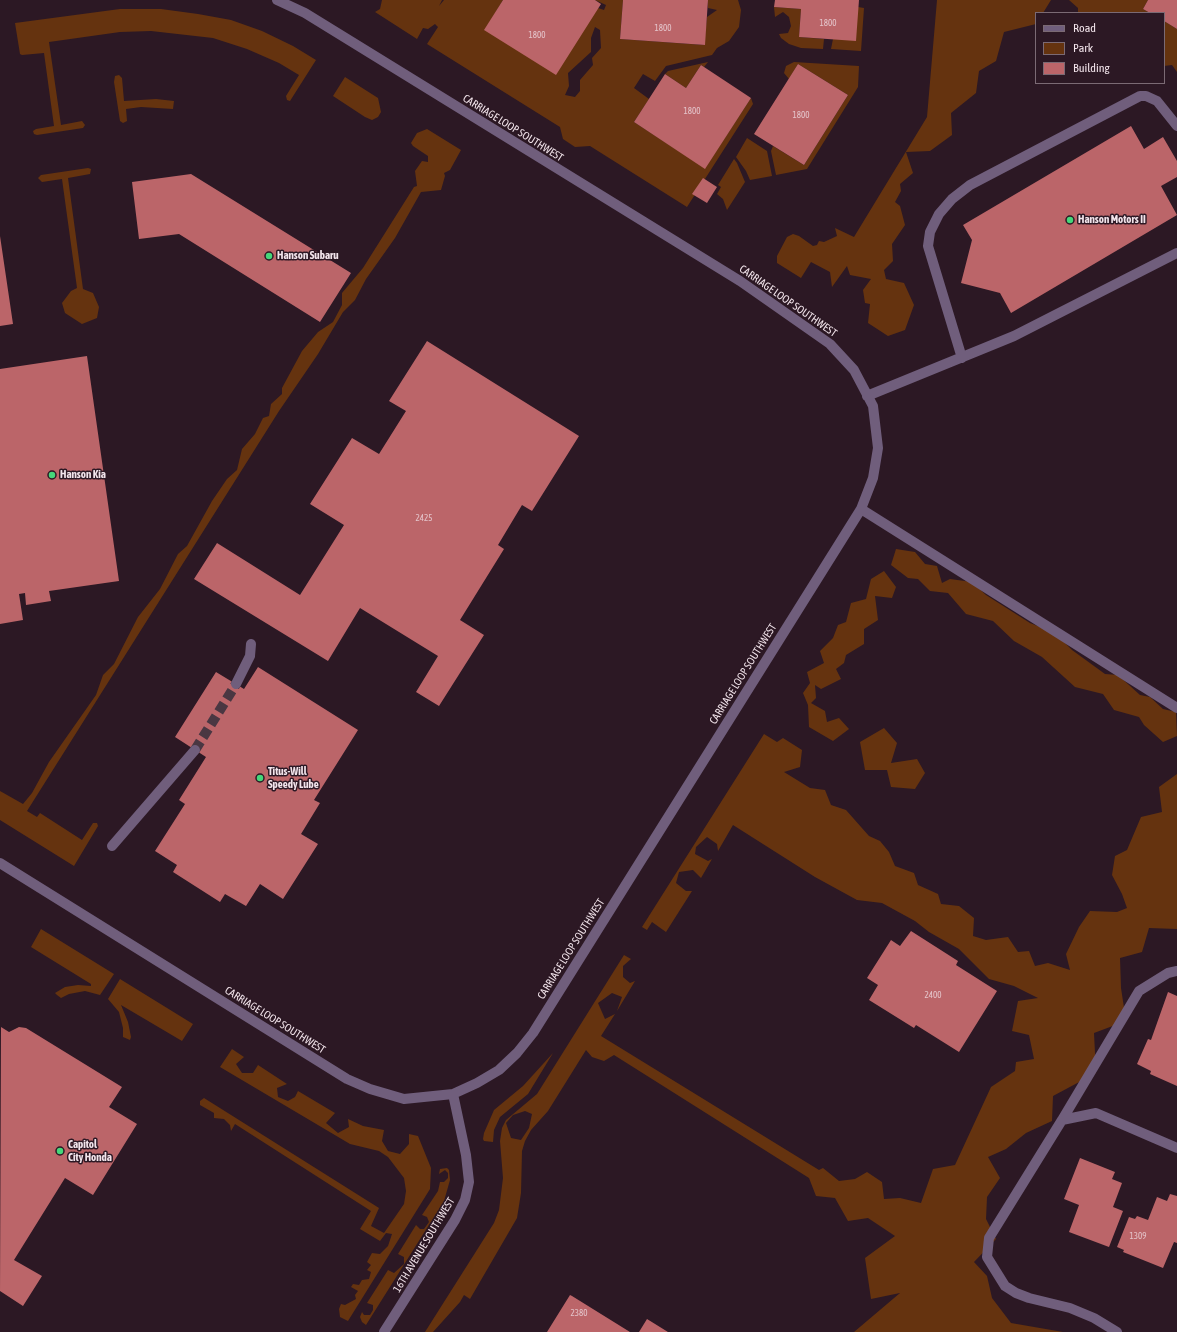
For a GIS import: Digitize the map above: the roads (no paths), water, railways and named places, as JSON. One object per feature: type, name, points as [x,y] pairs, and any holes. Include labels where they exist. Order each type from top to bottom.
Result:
[{"type":"street","name":"CARRIAGE LOOP SOUTHWEST","points":[[0,863],[347,1079],[370,1089],[404,1099],[453,1094],[477,1083],[499,1070],[517,1053],[533,1033],[861,509],[873,478],[878,448],[873,406],[854,370],[830,344],[740,281],[305,13],[277,0]]},
{"type":"street","points":[[962,358],[928,246],[930,232],[939,214],[952,199],[970,185],[1140,96],[1146,96],[1157,101],[1177,126]]},
{"type":"street","points":[[867,396],[962,358],[1021,332],[1177,253]]},
{"type":"street","points":[[861,509],[1177,708]]},
{"type":"street","points":[[236,684],[250,656],[251,644]]},
{"type":"street","points":[[112,846],[195,750]]},
{"type":"street","points":[[1117,1332],[1094,1318],[1070,1308],[1016,1293],[1005,1286],[987,1257],[989,1238],[1139,991],[1168,973],[1177,971]]},
{"type":"street","name":"16TH AVENUE SOUTHWEST","points":[[384,1332],[455,1220],[465,1200],[469,1182],[466,1155],[453,1094]]},
{"type":"street","points":[[1062,1120],[1096,1113],[1177,1148]]},
{"type":"tunnel","points":[[195,750],[236,684]]},
{"type":"place","name":"Hanson Motors II","points":[[1070,220]]},
{"type":"place","name":"Hanson Subaru","points":[[269,256]]},
{"type":"place","name":"Hanson Kia","points":[[52,475]]},
{"type":"place","name":"Titus-Will Speedy Lube","points":[[260,778]]},
{"type":"place","name":"Capitol City Honda","points":[[60,1151]]}]
